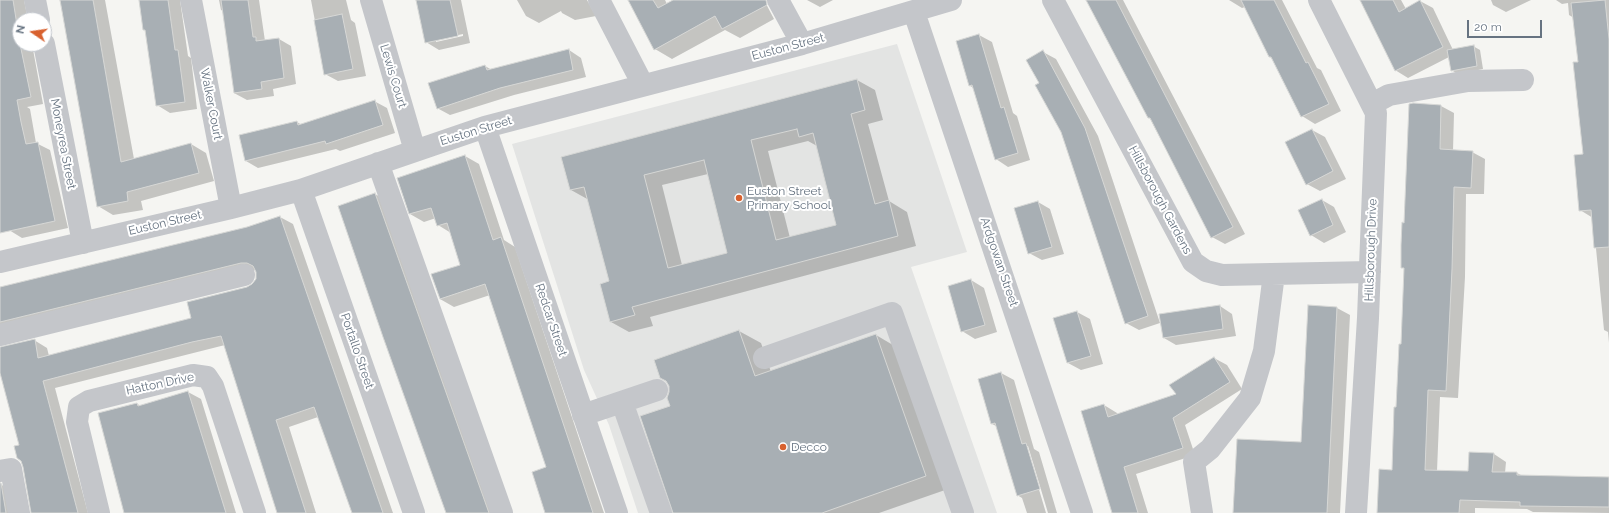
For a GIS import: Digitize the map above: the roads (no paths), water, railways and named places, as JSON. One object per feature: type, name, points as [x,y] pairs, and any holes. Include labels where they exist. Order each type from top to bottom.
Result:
[{"type":"street","points":[[35,0],[37,12]]},
{"type":"street","name":"Walker Court","points":[[191,0],[230,208]]},
{"type":"street","name":"Lewis Court","points":[[371,0],[415,151]]},
{"type":"street","points":[[599,0],[643,85]]},
{"type":"street","points":[[778,0],[802,44]]},
{"type":"street","name":"Euston Street","points":[[0,262],[301,190],[485,127],[802,44],[951,0]]},
{"type":"street","name":"Hillsborough Gardens","points":[[1053,0],[1194,262],[1206,271],[1222,275],[1370,272]]},
{"type":"street","name":"Hillsborough Drive","points":[[1319,0],[1376,112],[1370,272],[1356,513]]},
{"type":"street","name":"Ardgowan Street","points":[[914,12],[1082,513]]},
{"type":"street","name":"Moneyrea Street","points":[[46,52],[83,243]]},
{"type":"street","points":[[1372,104],[1389,95],[1468,81],[1523,80]]},
{"type":"street","name":"Redcar Street","points":[[485,127],[617,513]]},
{"type":"street","points":[[378,163],[502,513]]},
{"type":"street","name":"Portallo Street","points":[[301,190],[414,513]]},
{"type":"street","points":[[1202,513],[1194,462],[1210,449],[1250,398],[1264,351],[1274,274]]},
{"type":"street","points":[[0,335],[244,275]]},
{"type":"street","points":[[764,358],[892,313],[964,513]]},
{"type":"street","name":"Hatton Drive","points":[[100,513],[77,422],[79,407],[89,401],[193,375],[206,377],[213,386],[255,513]]},
{"type":"street","points":[[584,415],[657,390]]},
{"type":"street","points":[[622,402],[661,513]]},
{"type":"street","points":[[0,471],[11,469],[19,513]]},
{"type":"place","name":"Euston Street Primary School","points":[[739,198]]},
{"type":"place","name":"Decco","points":[[783,447]]}]
